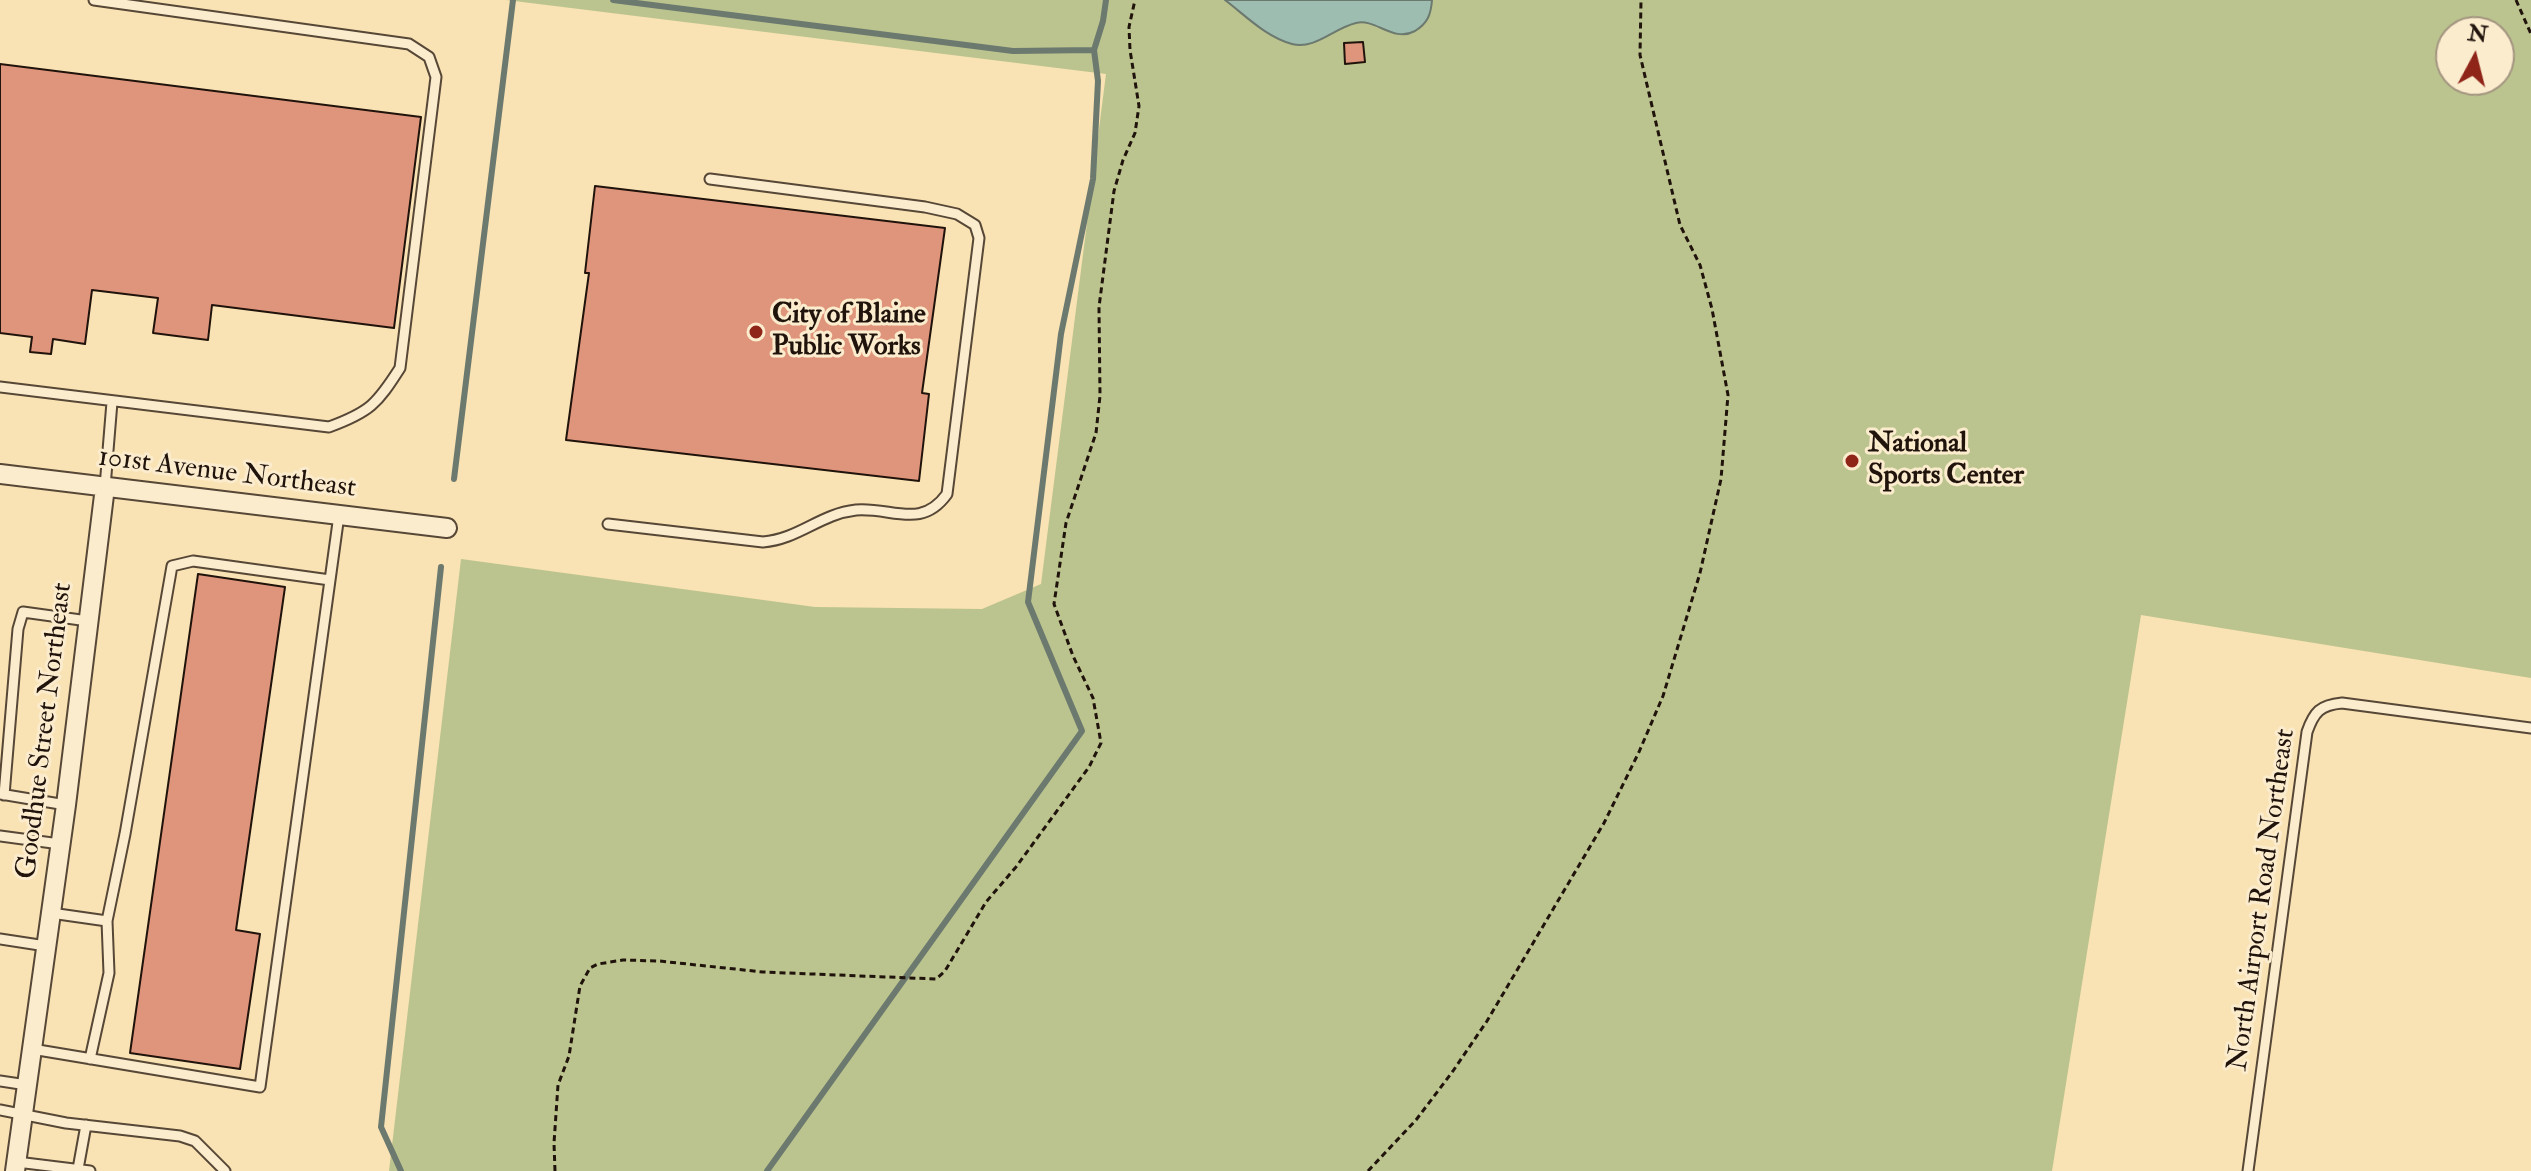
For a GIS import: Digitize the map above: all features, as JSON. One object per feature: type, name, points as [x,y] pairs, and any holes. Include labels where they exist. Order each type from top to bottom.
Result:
[{"type":"street","name":"101st Avenue Northeast","points":[[0,474],[447,528]]},
{"type":"street","name":"Goodhue Street Northeast","points":[[16,1166],[66,805],[105,487]]},
{"type":"lane","points":[[0,387],[329,427],[356,417],[378,401],[400,368],[436,77],[429,57],[409,44],[94,0]]},
{"type":"lane","points":[[608,524],[763,542],[782,541],[834,514],[859,510],[918,515],[937,508],[947,494],[979,238],[975,225],[957,214],[925,207],[710,179]]},
{"type":"lane","points":[[105,487],[112,402]]},
{"type":"lane","points":[[32,1049],[260,1087],[339,515]]},
{"type":"lane","points":[[90,1059],[109,973],[107,921],[172,566],[193,561],[330,580]]},
{"type":"lane","points":[[66,805],[2,794],[18,629],[23,612],[88,621]]},
{"type":"lane","name":"North Airport Road Northeast","points":[[2248,1171],[2307,732],[2313,715],[2324,705],[2342,703],[2531,728]]},
{"type":"lane","points":[[0,836],[60,844]]},
{"type":"lane","points":[[51,913],[107,921]]},
{"type":"lane","points":[[0,939],[46,946]]},
{"type":"lane","points":[[0,1081],[27,1085]]},
{"type":"lane","points":[[0,1110],[86,1125],[180,1136],[195,1141],[225,1171]]},
{"type":"lane","points":[[78,1169],[86,1125]]},
{"type":"lane","points":[[16,1166],[90,1171]]},
{"type":"path","points":[[555,1171],[558,1085],[569,1056],[580,986],[590,968],[614,961],[659,961],[763,972],[936,979],[945,971],[986,902],[1016,867],[1089,767],[1101,743],[1093,698],[1054,604],[1066,523],[1096,433],[1100,396],[1099,307],[1114,191],[1135,133],[1139,106],[1129,27],[1135,0]]},
{"type":"path","points":[[1368,1171],[1416,1120],[1462,1059],[1604,823],[1663,696],[1700,573],[1721,479],[1728,395],[1712,309],[1700,265],[1680,225],[1640,55],[1641,0]]},
{"type":"path","points":[[2516,0],[2531,34]]},
{"type":"green space","name":"National Sports Center","points":[[506,0],[2531,0],[2531,678],[2141,615],[2052,1171],[389,1171],[461,559],[815,607],[982,609],[1041,584],[1106,74]]},
{"type":"shaded area","points":[[1225,0],[1432,0],[1426,21],[1407,34],[1363,22],[1300,45],[1274,36]]},
{"type":"building","points":[[1363,42],[1365,62],[1345,64],[1344,43]]},
{"type":"building","points":[[0,64],[421,117],[394,328],[212,305],[208,340],[153,333],[158,298],[92,290],[85,344],[53,339],[51,354],[30,352],[32,337],[0,333]]},
{"type":"building","name":"City of Blaine Public Works","points":[[595,186],[945,228],[922,393],[929,394],[919,481],[566,440],[589,273],[585,273]]},
{"type":"building","points":[[198,574],[285,587],[236,930],[260,934],[240,1069],[130,1053]]},
{"type":"waterway","points":[[454,479],[513,0]]},
{"type":"waterway","points":[[613,0],[1013,51],[1094,50],[1106,0]]},
{"type":"waterway","points":[[767,1171],[1082,731],[1028,602],[1061,334],[1093,179],[1098,81],[1094,50]]},
{"type":"waterway","points":[[401,1171],[381,1127],[441,567]]},
{"type":"place","name":"City of Blaine Public Works","points":[[756,332]]},
{"type":"place","name":"National Sports Center","points":[[1852,461]]}]
